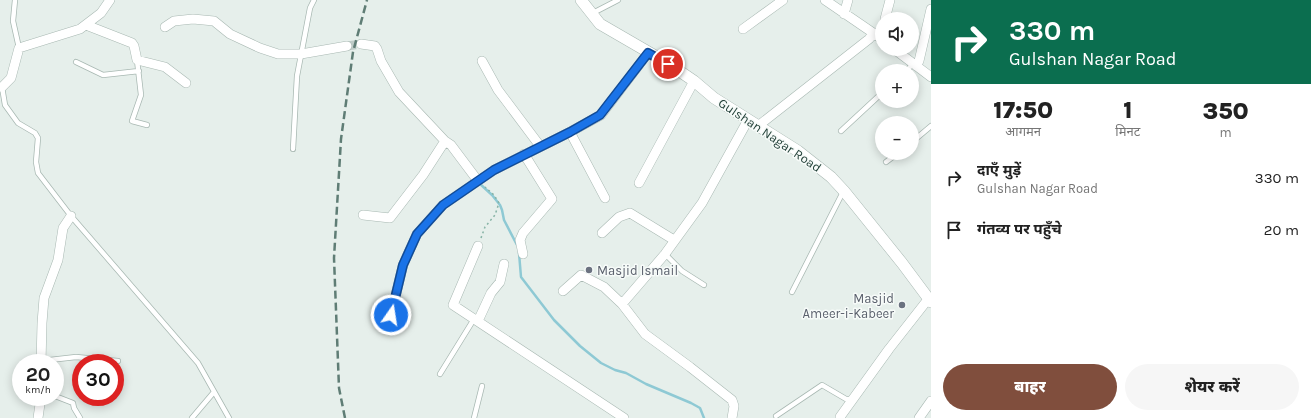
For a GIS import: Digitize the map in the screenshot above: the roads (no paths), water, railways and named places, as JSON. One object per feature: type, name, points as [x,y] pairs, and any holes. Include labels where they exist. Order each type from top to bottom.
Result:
[{"type":"street","points":[[1,87],[10,78],[19,48],[80,29],[101,13],[110,0]]},
{"type":"street","name":"Gulshan Nagar Road","points":[[581,0],[600,24],[694,81],[714,98],[798,151],[831,177],[844,191],[930,300]]},
{"type":"street","points":[[743,29],[783,0]]},
{"type":"street","points":[[825,0],[844,14],[875,33]]},
{"type":"street","points":[[844,14],[848,0]]},
{"type":"street","points":[[887,12],[890,0]]},
{"type":"street","points":[[916,64],[919,61],[931,8]]},
{"type":"street","points":[[165,27],[174,21],[193,18],[214,21],[230,34],[260,48],[278,54],[301,54],[347,46]]},
{"type":"street","points":[[86,25],[132,43],[137,60],[165,67],[186,83]]},
{"type":"street","points":[[622,304],[665,254],[702,203],[753,123],[869,39],[875,37]]},
{"type":"street","points":[[361,44],[375,46],[381,61],[400,92],[445,141],[451,145],[478,181]]},
{"type":"street","points":[[391,315],[403,265],[417,234],[443,205],[494,170],[570,132],[600,115],[648,53]]},
{"type":"street","points":[[903,56],[914,64]]},
{"type":"street","points":[[482,61],[498,90],[540,146]]},
{"type":"street","points":[[919,68],[931,77]]},
{"type":"street","points":[[640,183],[694,81]]},
{"type":"street","points":[[570,132],[605,198]]},
{"type":"street","points":[[363,215],[390,218],[423,175],[445,141]]},
{"type":"street","points":[[523,254],[520,240],[523,233],[552,199],[524,154]]},
{"type":"street","points":[[602,233],[619,217],[630,213],[674,240]]},
{"type":"street","points":[[41,354],[44,298],[58,260],[63,228],[71,216]]},
{"type":"street","points":[[478,246],[453,304],[624,418]]},
{"type":"street","points":[[476,320],[491,293],[500,282],[504,264]]},
{"type":"street","points":[[563,291],[581,275],[604,288],[622,304],[645,334],[732,400],[734,406],[732,418]]},
{"type":"street","points":[[840,417],[889,349],[930,300]]},
{"type":"street","points":[[919,418],[931,401]]},
{"type":"street","points":[[38,418],[40,406]]},
{"type":"lane","points":[[15,0],[12,22],[19,48]]},
{"type":"lane","points":[[293,148],[297,76],[310,8],[314,0]]},
{"type":"lane","points":[[591,14],[618,0]]},
{"type":"lane","points":[[137,60],[141,95],[132,121],[147,125]]},
{"type":"lane","points":[[76,62],[103,74],[139,71]]},
{"type":"lane","points":[[1,87],[5,105],[18,123],[35,133],[38,138],[36,162],[38,173],[71,216],[198,363],[229,418]]},
{"type":"lane","points":[[842,131],[875,100]]},
{"type":"lane","points":[[919,136],[931,126]]},
{"type":"lane","points":[[792,292],[844,191]]},
{"type":"lane","points":[[665,254],[682,271],[704,285]]},
{"type":"lane","points":[[440,374],[476,320]]},
{"type":"lane","points":[[776,416],[822,385],[846,399],[854,399]]},
{"type":"lane","points":[[474,418],[482,386]]},
{"type":"lane","points":[[192,418],[214,392]]},
{"type":"lane","points":[[64,400],[73,403],[74,408],[80,418]]},
{"type":"waterway","points":[[479,183],[500,205],[504,220],[517,245]]},
{"type":"waterway","points":[[519,253],[521,277],[554,320],[580,346],[601,363],[615,370],[626,373],[646,384],[700,408],[704,418]]},
{"type":"tunnel","points":[[347,46],[361,44]]},
{"type":"railway","points":[[345,418],[339,388],[334,258],[341,139],[353,52],[367,0]]},
{"type":"place","name":"Masjid Ismail","points":[[589,270]]},
{"type":"place","name":"Masjid Ameer-i-Kabeer","points":[[902,305]]}]
